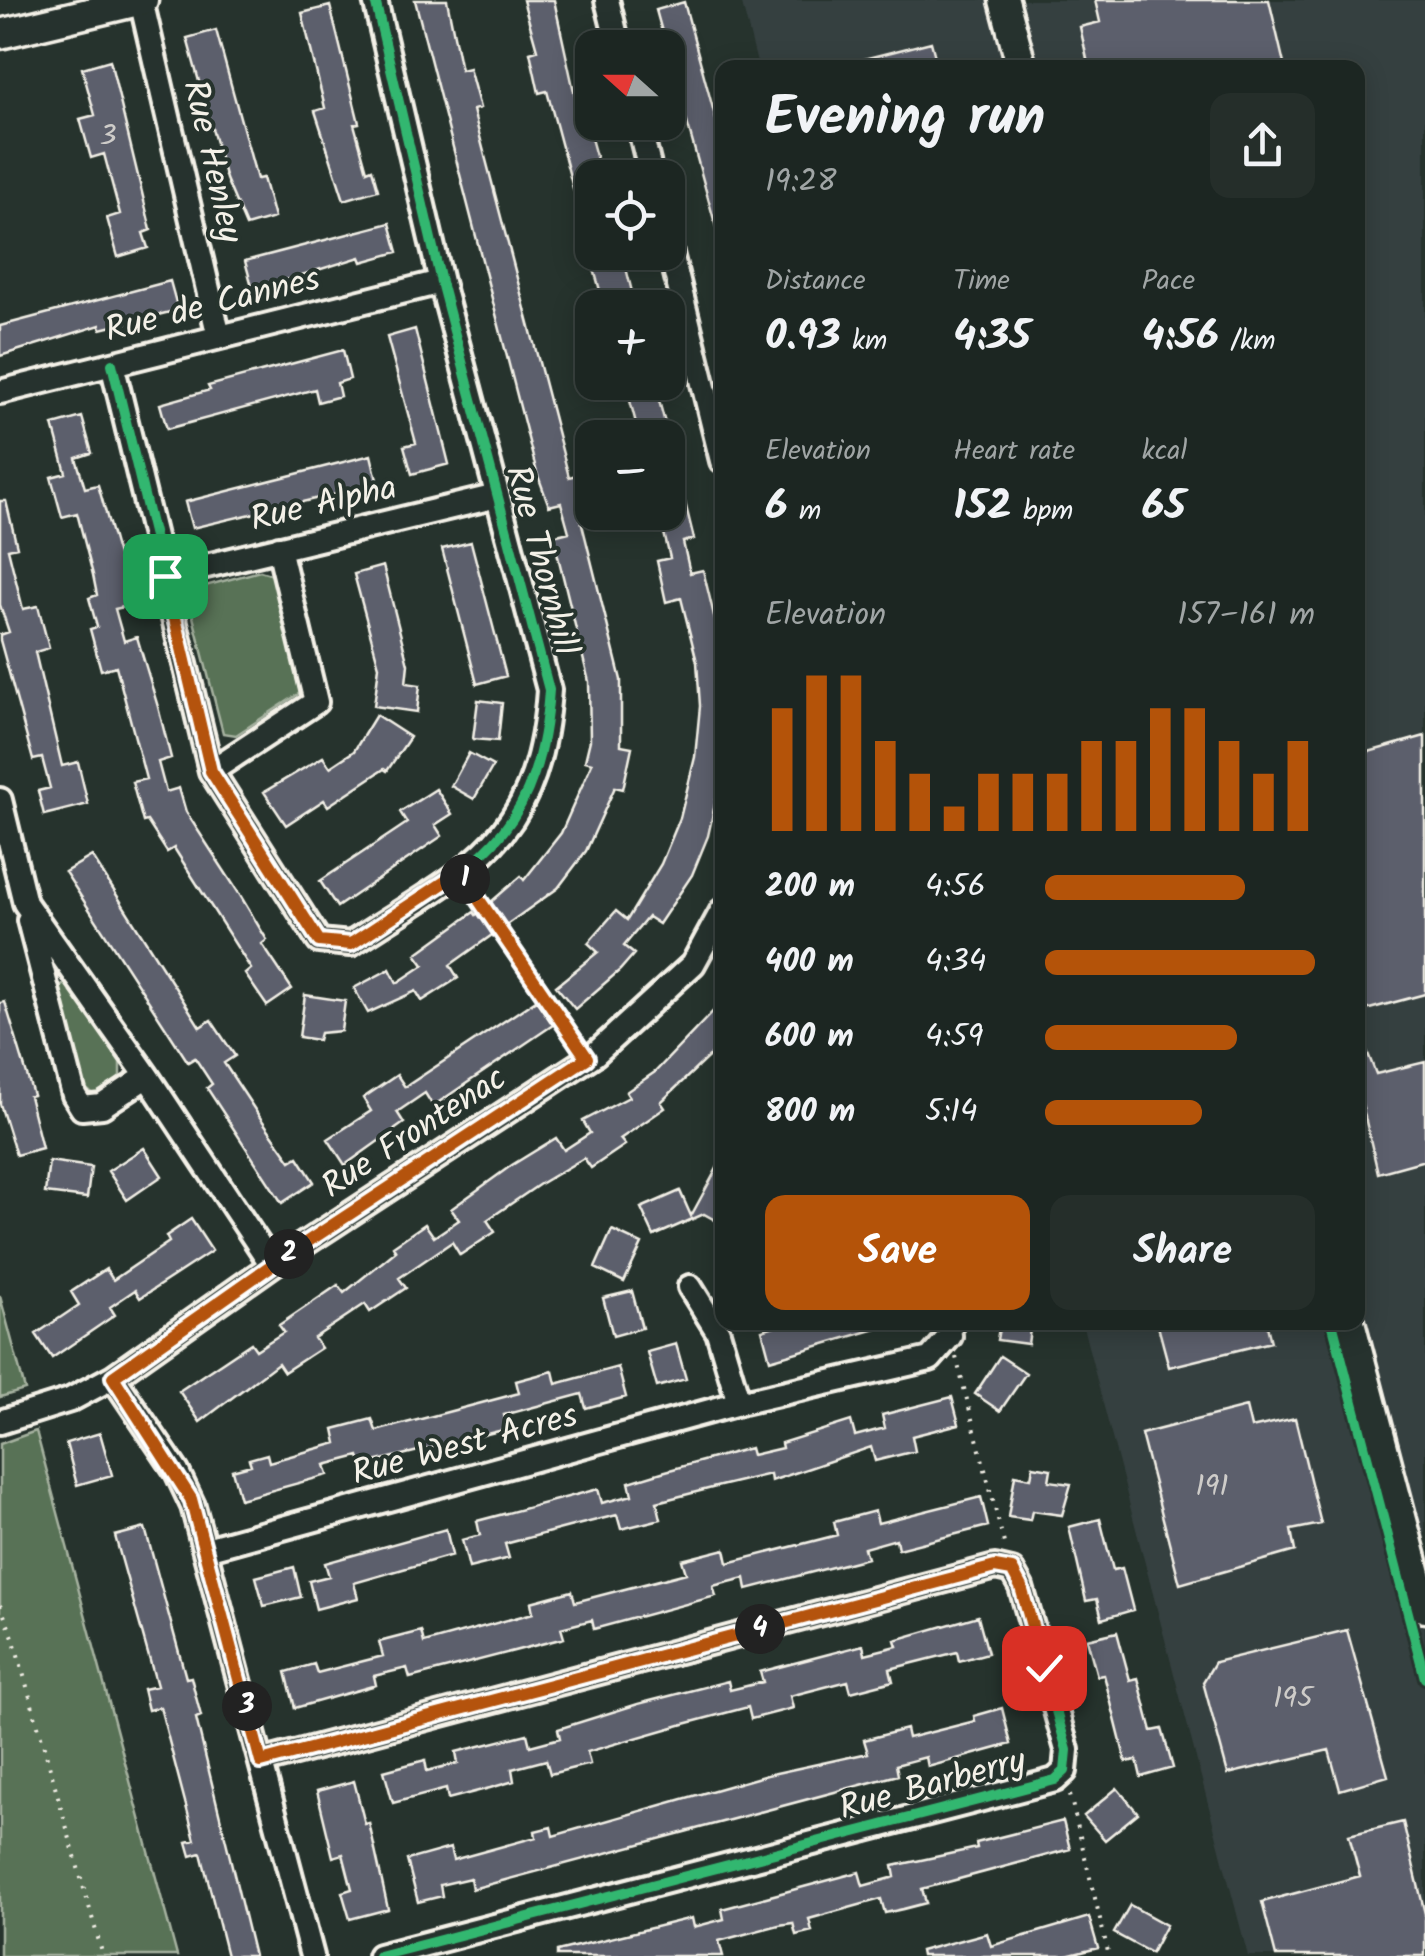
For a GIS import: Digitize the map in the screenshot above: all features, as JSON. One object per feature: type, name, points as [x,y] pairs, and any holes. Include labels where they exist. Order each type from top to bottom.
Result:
[{"type":"street","points":[[0,34],[142,0]]},
{"type":"street","name":"Rue Henley","points":[[142,0],[218,337]]},
{"type":"street","name":"Rue Thornhill","points":[[112,364],[211,771],[319,941],[351,944],[492,849],[526,801],[545,747],[550,690],[441,282],[374,0]]},
{"type":"street","points":[[607,0],[614,30]]},
{"type":"street","points":[[1004,0],[1020,60]]},
{"type":"street","points":[[675,270],[715,433]]},
{"type":"street","name":"Rue de Cannes","points":[[0,392],[441,282]]},
{"type":"street","name":"Rue Alpha","points":[[165,576],[497,496]]},
{"type":"street","points":[[211,771],[316,702],[279,548]]},
{"type":"street","points":[[0,800],[74,1096],[82,1108],[102,1106],[147,1076]]},
{"type":"street","points":[[25,903],[147,1076],[272,1265]]},
{"type":"street","name":"Rue Frontenac","points":[[0,1422],[70,1400],[113,1377],[272,1265],[587,1058],[693,964],[715,924]]},
{"type":"street","points":[[690,1287],[715,1327]]},
{"type":"street","points":[[717,1330],[740,1403]]},
{"type":"street","name":"Rue West Acres","points":[[206,1549],[740,1403],[930,1359],[949,1330]]},
{"type":"street","points":[[1352,1330],[1425,1608]]},
{"type":"street","points":[[113,1377],[182,1481],[206,1549],[312,1956]]},
{"type":"street","points":[[261,1762],[995,1567],[1012,1570]]},
{"type":"street","name":"Rue Barberry","points":[[379,1956],[1055,1780],[1064,1771],[1067,1750],[1021,1587],[1012,1570]]},
{"type":"path","points":[[460,872],[587,1058]]},
{"type":"path","points":[[950,1330],[1012,1570]]},
{"type":"path","points":[[0,1605],[13,1637],[103,1956]]},
{"type":"path","points":[[1064,1771],[1109,1956]]},
{"type":"shaded area","points":[[741,0],[1425,0],[1425,1956],[1248,1956],[1084,1330],[1365,1330],[1365,60],[756,60]]},
{"type":"green space","points":[[260,571],[273,575],[300,693],[236,735],[223,733],[189,601],[194,589]]},
{"type":"green space","points":[[66,983],[120,1062],[120,1082],[96,1097],[83,1086],[60,987]]},
{"type":"green space","points":[[0,1296],[25,1390],[0,1397]]},
{"type":"green space","points":[[36,1431],[177,1956],[0,1956],[0,1444]]},
{"type":"building","points":[[415,0],[447,0],[461,70],[469,68],[480,108],[473,110],[569,477],[575,475],[575,530],[584,530],[621,680],[621,745],[632,747],[623,789],[615,787],[586,851],[558,888],[450,965],[458,978],[422,1001],[416,991],[368,1013],[354,988],[390,969],[397,983],[424,965],[416,954],[474,912],[476,915],[521,876],[524,880],[561,833],[592,763],[585,761],[590,740],[589,682],[553,536],[569,532],[561,503],[549,506],[537,473]]},
{"type":"building","points":[[523,0],[554,0],[575,96],[575,140],[591,140],[597,160],[575,160],[575,195],[547,91],[539,93],[530,52],[537,50]]},
{"type":"building","points":[[1095,0],[1269,0],[1283,60],[1087,60],[1080,27],[1100,22]]},
{"type":"building","points":[[684,2],[715,116],[715,223],[685,115],[685,30],[662,30],[656,10]]},
{"type":"building","points":[[330,6],[359,123],[354,124],[367,171],[372,169],[378,190],[344,200],[315,111],[325,108],[302,13]]},
{"type":"building","points":[[216,30],[257,179],[263,178],[274,218],[246,226],[226,179],[187,38]]},
{"type":"building","points":[[931,42],[936,60],[860,60]]},
{"type":"building","points":[[110,60],[151,230],[143,233],[148,248],[118,257],[107,218],[120,214],[104,154],[91,158],[80,119],[95,115],[82,68]]},
{"type":"building","points":[[390,223],[398,252],[362,262],[360,257],[253,290],[245,261]]},
{"type":"building","points":[[594,270],[626,270],[632,290],[600,290]]},
{"type":"building","points":[[170,281],[178,310],[101,329],[100,325],[0,356],[0,326]]},
{"type":"building","points":[[415,329],[449,464],[412,474],[404,446],[416,443],[387,337]]},
{"type":"building","points":[[343,350],[350,379],[337,383],[340,396],[318,402],[315,389],[167,429],[160,404],[210,390],[208,386]]},
{"type":"building","points":[[630,400],[659,400],[664,420],[635,420]]},
{"type":"building","points":[[82,417],[92,453],[76,458],[85,488],[98,485],[132,605],[115,609],[124,641],[137,637],[158,707],[171,758],[158,762],[166,792],[179,788],[186,812],[267,940],[262,944],[292,989],[267,1006],[245,974],[251,969],[174,848],[167,852],[147,821],[143,822],[132,782],[146,779],[116,666],[101,670],[90,629],[97,627],[89,598],[97,595],[77,513],[62,517],[51,477],[66,473],[53,425]]},
{"type":"building","points":[[371,455],[378,484],[192,528],[185,502]]},
{"type":"building","points":[[0,501],[6,501],[17,547],[8,549],[23,609],[38,606],[49,648],[35,652],[62,766],[78,762],[88,804],[44,815],[38,791],[50,788],[42,758],[33,760],[0,640],[0,635],[9,632],[0,605]]},
{"type":"building","points":[[685,502],[694,539],[683,542],[690,573],[703,570],[715,620],[715,804],[708,836],[692,875],[659,924],[648,917],[624,946],[634,954],[575,1009],[556,986],[598,952],[588,943],[616,911],[627,920],[661,864],[680,818],[695,757],[700,706],[697,662],[681,598],[666,602],[657,561],[670,558],[663,530],[685,530]]},
{"type":"building","points":[[471,542],[506,676],[477,684],[442,549]]},
{"type":"building","points":[[383,566],[408,664],[406,683],[420,685],[417,712],[374,706],[379,666],[354,574]]},
{"type":"building","points":[[478,700],[502,703],[498,741],[473,739]]},
{"type":"building","points":[[376,715],[410,737],[387,771],[384,769],[328,806],[324,800],[286,825],[264,792],[323,757],[330,767],[354,751]]},
{"type":"building","points":[[1425,736],[1425,994],[1365,1010],[1365,753]]},
{"type":"building","points":[[469,753],[493,766],[474,799],[451,786]]},
{"type":"building","points":[[436,789],[452,814],[435,825],[442,836],[337,907],[320,881],[407,823],[400,812]]},
{"type":"building","points":[[92,856],[200,1027],[211,1020],[235,1056],[224,1063],[259,1116],[291,1161],[298,1157],[314,1182],[282,1203],[207,1088],[212,1084],[195,1058],[188,1062],[65,872]]},
{"type":"building","points":[[305,995],[345,1001],[341,1031],[320,1033],[318,1040],[299,1037]]},
{"type":"building","points":[[536,1000],[553,1025],[433,1106],[425,1093],[397,1112],[404,1123],[345,1165],[328,1139],[371,1111],[363,1098],[397,1075],[405,1087]]},
{"type":"building","points":[[5,1002],[33,1095],[29,1096],[42,1148],[16,1155],[0,1104],[0,1003]]},
{"type":"building","points":[[715,1009],[715,1051],[661,1102],[665,1108],[620,1139],[625,1145],[591,1168],[584,1158],[540,1184],[487,1220],[495,1232],[460,1255],[452,1242],[399,1278],[406,1288],[370,1312],[365,1304],[314,1338],[321,1348],[284,1372],[278,1363],[200,1422],[179,1391],[251,1343],[256,1350],[284,1332],[279,1325],[338,1285],[344,1293],[396,1251],[393,1246],[425,1224],[434,1237],[459,1220],[451,1209],[512,1165],[556,1138],[564,1150],[590,1133],[583,1121],[629,1097],[626,1092],[655,1072]]},
{"type":"building","points":[[1365,1046],[1376,1074],[1425,1062],[1425,1160],[1378,1173],[1365,1117]]},
{"type":"building","points":[[144,1148],[162,1176],[127,1200],[108,1171]]},
{"type":"building","points":[[49,1161],[91,1167],[87,1198],[45,1193]]},
{"type":"building","points":[[715,1172],[715,1220],[704,1214],[654,1236],[641,1208],[680,1191],[691,1216]]},
{"type":"building","points":[[191,1219],[212,1251],[140,1298],[135,1290],[110,1307],[115,1315],[52,1358],[36,1334],[79,1305],[71,1292],[106,1269],[113,1280],[169,1242],[166,1236]]},
{"type":"building","points":[[612,1230],[642,1244],[624,1282],[595,1268]]},
{"type":"building","points":[[632,1291],[642,1328],[613,1336],[603,1298]]},
{"type":"building","points":[[762,1330],[873,1330],[770,1360]]},
{"type":"building","points":[[999,1330],[1030,1330],[1028,1344],[997,1340]]},
{"type":"building","points":[[1159,1330],[1268,1330],[1271,1342],[1169,1367]]},
{"type":"building","points":[[676,1344],[686,1379],[657,1387],[647,1352]]},
{"type":"building","points":[[1000,1356],[1026,1373],[1000,1411],[975,1394]]},
{"type":"building","points":[[618,1367],[626,1397],[586,1408],[582,1394],[504,1415],[507,1429],[362,1465],[359,1456],[325,1465],[328,1475],[240,1499],[232,1470],[251,1465],[249,1459],[267,1454],[269,1462],[337,1443],[334,1429],[372,1419],[376,1431],[519,1393],[516,1381],[553,1371],[556,1384]]},
{"type":"building","points":[[952,1397],[959,1424],[912,1436],[915,1451],[875,1461],[871,1447],[771,1481],[770,1474],[657,1502],[661,1519],[621,1529],[617,1515],[569,1527],[505,1544],[509,1558],[469,1568],[462,1540],[480,1535],[477,1521],[598,1489],[602,1503],[632,1495],[629,1482],[662,1472],[750,1448],[752,1455],[782,1448],[781,1443],[851,1421],[855,1436],[885,1428],[882,1415]]},
{"type":"building","points":[[1246,1407],[1251,1428],[1295,1418],[1321,1524],[1291,1530],[1295,1551],[1180,1584],[1141,1434]]},
{"type":"building","points":[[100,1433],[112,1475],[77,1485],[66,1443]]},
{"type":"building","points":[[1033,1466],[1051,1469],[1049,1481],[1071,1484],[1062,1515],[1032,1511],[1030,1520],[1008,1517],[1015,1475],[1031,1478]]},
{"type":"building","points":[[981,1497],[988,1526],[898,1549],[896,1539],[864,1548],[867,1558],[747,1589],[745,1578],[713,1586],[716,1596],[594,1629],[592,1620],[561,1628],[564,1638],[410,1678],[407,1668],[374,1676],[376,1685],[295,1708],[286,1672],[314,1664],[317,1673],[383,1656],[379,1642],[421,1631],[424,1643],[533,1613],[531,1602],[553,1596],[572,1591],[575,1602],[686,1573],[682,1560],[725,1549],[728,1563],[837,1535],[834,1522],[875,1511],[878,1523]]},
{"type":"building","points":[[1100,1519],[1113,1570],[1122,1568],[1133,1610],[1102,1619],[1097,1599],[1086,1601],[1069,1527]]},
{"type":"building","points":[[145,1528],[186,1678],[191,1677],[201,1716],[196,1718],[254,1956],[227,1956],[201,1853],[191,1856],[187,1842],[195,1840],[160,1707],[148,1710],[143,1689],[157,1686],[115,1536]]},
{"type":"building","points":[[446,1529],[452,1555],[354,1583],[358,1598],[316,1609],[309,1581],[329,1576],[325,1563]]},
{"type":"building","points":[[294,1567],[301,1597],[264,1606],[256,1577]]},
{"type":"building","points":[[978,1616],[988,1653],[959,1661],[957,1652],[890,1669],[893,1681],[851,1692],[848,1681],[790,1696],[793,1708],[751,1719],[748,1707],[684,1724],[587,1752],[590,1764],[550,1774],[546,1760],[512,1769],[514,1781],[490,1788],[448,1799],[446,1789],[393,1803],[384,1771],[425,1760],[427,1771],[458,1763],[456,1752],[527,1734],[530,1746],[560,1738],[558,1729],[638,1704],[728,1681],[730,1690],[763,1682],[760,1672],[863,1645],[865,1654],[897,1646],[895,1640]]},
{"type":"building","points":[[1347,1630],[1388,1776],[1340,1790],[1329,1750],[1228,1774],[1203,1682],[1215,1662]]},
{"type":"building","points":[[1117,1632],[1130,1680],[1138,1678],[1152,1731],[1162,1729],[1173,1768],[1141,1777],[1137,1760],[1126,1762],[1104,1675],[1097,1676],[1087,1639]]},
{"type":"building","points":[[1002,1708],[1011,1744],[928,1767],[926,1757],[896,1765],[898,1775],[472,1889],[470,1878],[440,1885],[442,1896],[418,1902],[407,1860],[450,1848],[453,1860],[536,1837],[535,1831],[551,1827],[553,1836],[767,1775],[868,1753],[864,1740],[906,1729],[908,1738],[975,1721],[974,1716]]},
{"type":"building","points":[[354,1781],[365,1824],[369,1823],[388,1909],[350,1919],[342,1892],[352,1889],[343,1854],[333,1857],[317,1791]]},
{"type":"building","points":[[1117,1788],[1138,1813],[1105,1840],[1084,1816]]},
{"type":"building","points":[[1063,1821],[1070,1849],[922,1889],[926,1903],[885,1913],[881,1899],[809,1919],[812,1931],[796,1935],[793,1923],[779,1925],[719,1941],[723,1956],[557,1956],[557,1951],[692,1918],[694,1927],[724,1919],[722,1909],[859,1872],[863,1886],[895,1877],[893,1866],[977,1848],[976,1843]]},
{"type":"building","points":[[1403,1822],[1425,1914],[1425,1956],[1276,1956],[1262,1902],[1360,1876],[1349,1835]]},
{"type":"building","points":[[1130,1905],[1166,1925],[1151,1953],[1114,1933]]},
{"type":"building","points":[[1089,1917],[1098,1948],[1066,1956],[921,1956],[920,1951],[987,1933],[991,1946]]},
{"type":"cycle path","points":[[112,364],[211,771],[319,941],[351,944],[463,870],[513,818],[530,785],[542,743],[549,690],[441,282],[375,0]]},
{"type":"cycle path","points":[[1334,1330],[1425,1678]]},
{"type":"cycle path","points":[[261,1762],[995,1567],[1012,1571],[1021,1587],[1067,1750],[1065,1771],[1055,1780],[379,1956]]},
{"type":"route","points":[[165,576],[211,771],[319,941],[334,946],[351,944],[460,872],[587,1058],[272,1265],[208,1314],[113,1377],[169,1459],[191,1499],[261,1762],[995,1567],[1012,1570],[1021,1587],[1044,1668]]}]
